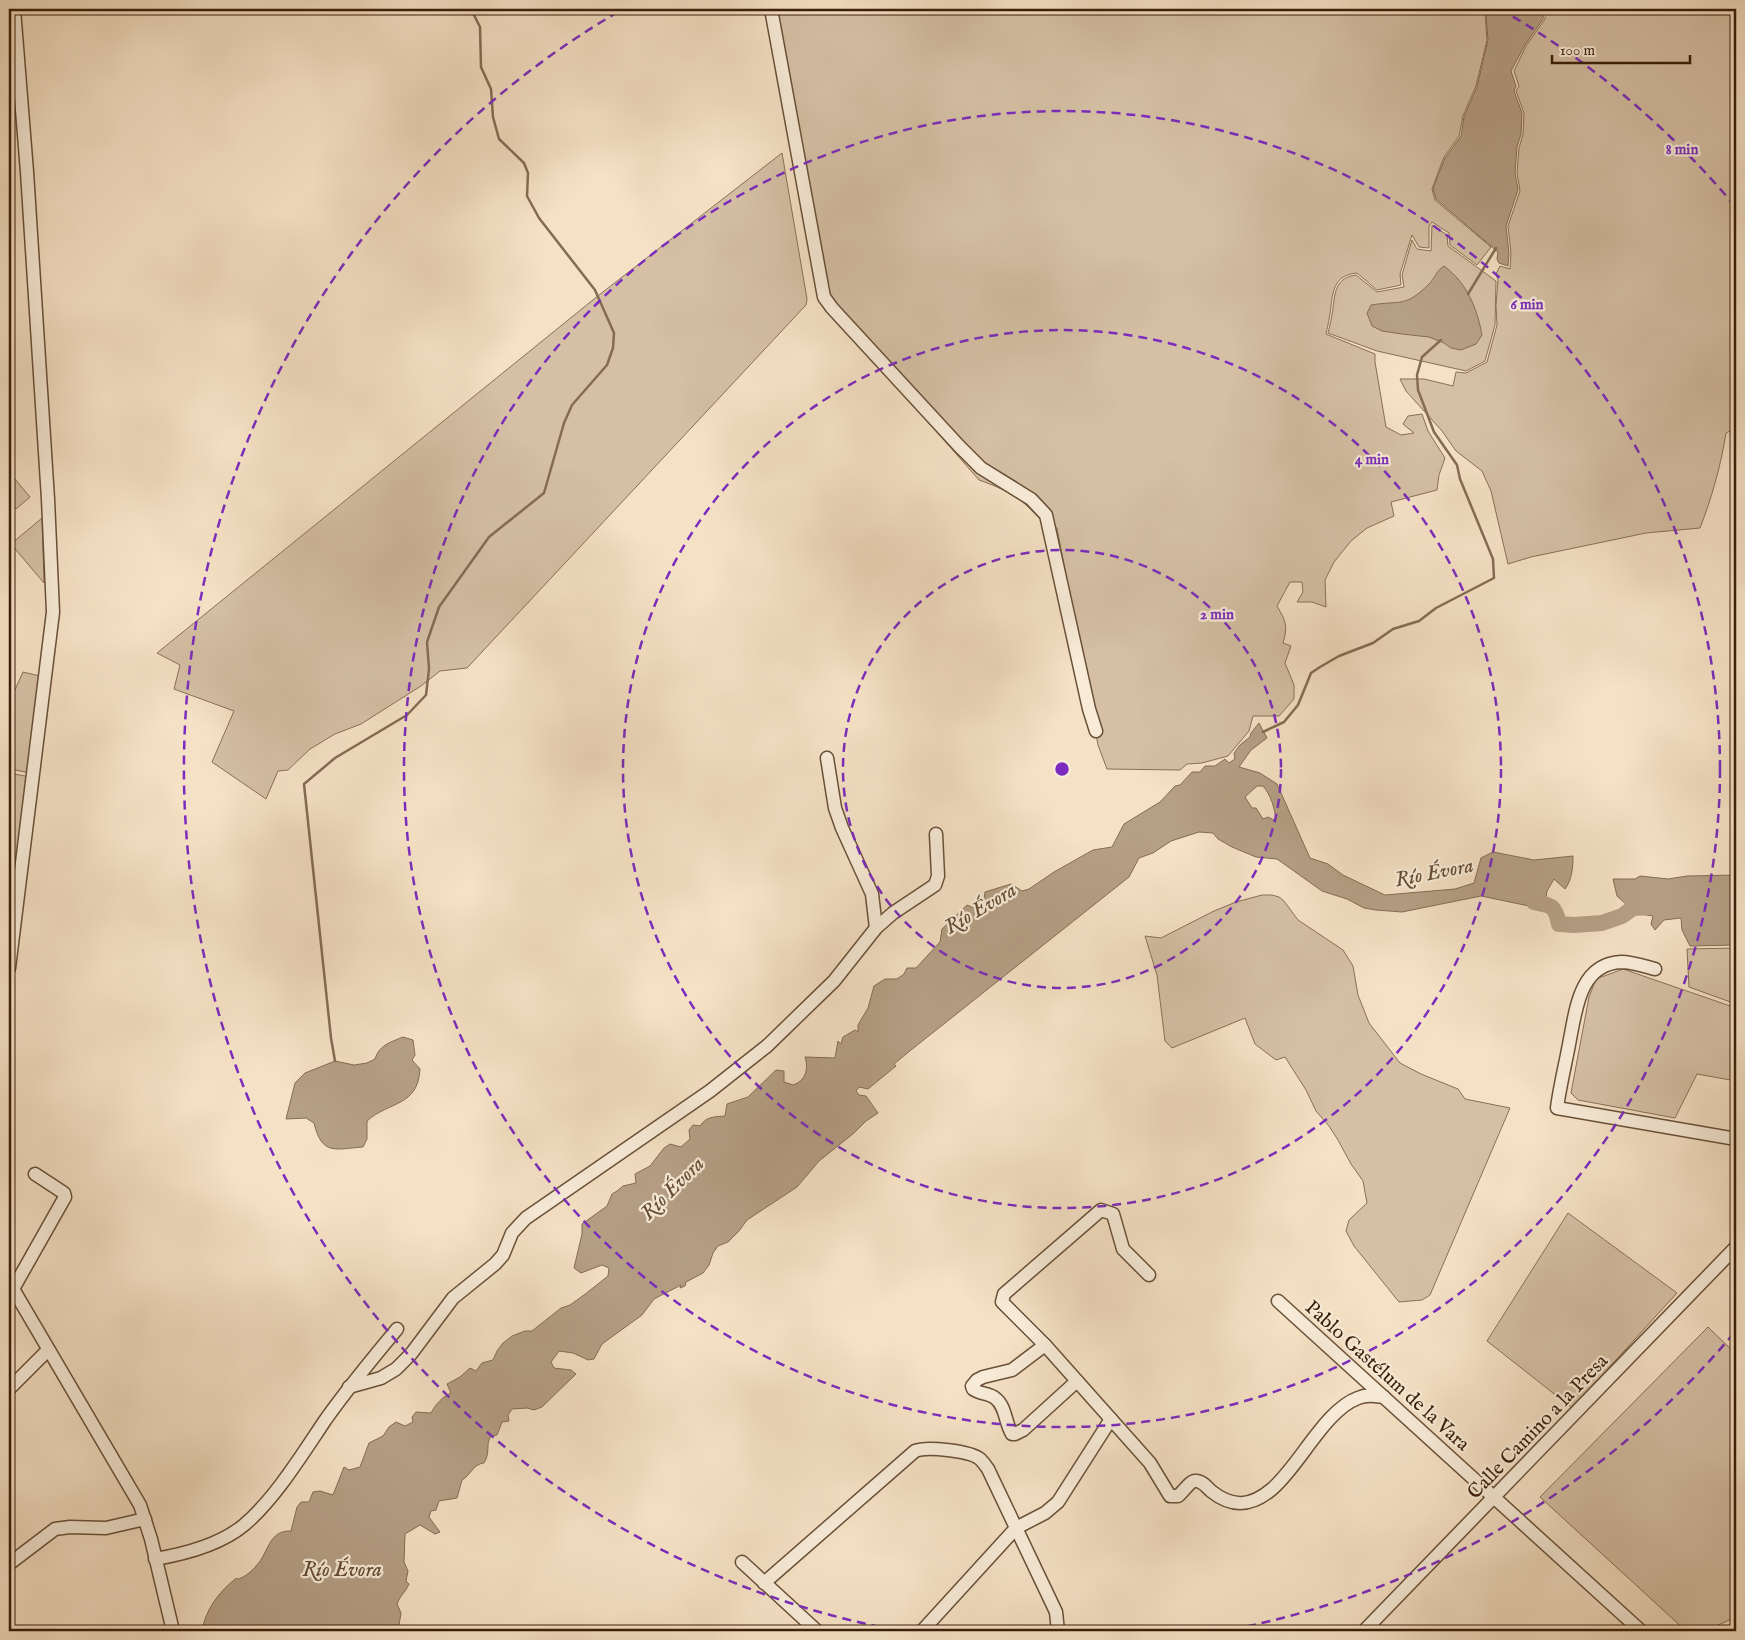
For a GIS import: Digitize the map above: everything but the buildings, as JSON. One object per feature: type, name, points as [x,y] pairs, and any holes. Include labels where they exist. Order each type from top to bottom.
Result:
[{"type":"street","points":[[9,968],[53,612],[48,499],[14,9]]},
{"type":"street","points":[[771,9],[820,286],[824,296],[838,315],[981,468],[1031,499],[1046,515],[1096,732]]},
{"type":"street","points":[[827,758],[835,808],[872,894],[876,928]]},
{"type":"street","points":[[348,1388],[381,1378],[396,1369],[411,1354],[453,1298],[495,1264],[503,1254],[512,1233],[526,1218],[710,1091],[767,1046],[834,981],[876,928],[893,913],[935,885],[938,876],[936,834]]},
{"type":"street","points":[[1655,969],[1631,963],[1613,963],[1593,973],[1579,996],[1557,1108],[1736,1139]]},
{"type":"street","points":[[34,1174],[64,1193],[65,1197],[11,1285],[132,1491],[145,1519],[173,1631]]},
{"type":"street","points":[[1149,1275],[1123,1249],[1114,1214],[1101,1210],[1004,1294],[1002,1302],[1045,1345],[1150,1463],[1170,1496],[1178,1496],[1196,1480],[1203,1483],[1228,1503],[1246,1503],[1258,1500],[1287,1475],[1318,1432],[1345,1405],[1357,1398],[1370,1395],[1384,1397]]},
{"type":"street","name":"Calle Camino a la Presa","points":[[1364,1631],[1736,1246]]},
{"type":"street","name":"Pablo Gastélum de la Vara","points":[[1278,1301],[1641,1631]]},
{"type":"street","points":[[155,1559],[179,1555],[226,1537],[243,1525],[275,1490],[348,1388],[397,1329]]},
{"type":"street","points":[[1045,1345],[1012,1370],[983,1377],[972,1386],[976,1391],[996,1398],[1004,1410],[1012,1434],[1016,1434],[1023,1430],[1076,1381]]},
{"type":"street","points":[[9,1389],[48,1350]]},
{"type":"street","points":[[922,1631],[1016,1528],[1050,1510],[1058,1502],[1111,1419]]},
{"type":"street","points":[[764,1583],[915,1451],[928,1448],[958,1452],[981,1460],[988,1469],[1056,1612],[1058,1631]]},
{"type":"street","points":[[9,1564],[56,1529],[70,1527],[106,1528],[145,1519]]},
{"type":"street","points":[[742,1562],[817,1631]]},
{"type":"shaded area","points":[[773,9],[1487,9],[1485,14],[1487,40],[1476,86],[1463,116],[1459,136],[1444,157],[1432,189],[1435,200],[1491,247],[1477,265],[1450,245],[1449,233],[1432,222],[1429,226],[1429,248],[1419,247],[1412,235],[1400,274],[1401,285],[1377,290],[1357,273],[1344,276],[1340,280],[1333,294],[1326,334],[1375,354],[1386,427],[1401,435],[1414,433],[1403,424],[1408,416],[1422,414],[1428,431],[1445,458],[1439,475],[1437,490],[1391,502],[1394,516],[1367,528],[1351,541],[1334,562],[1325,580],[1326,607],[1312,602],[1297,602],[1303,592],[1302,582],[1290,582],[1277,606],[1285,624],[1283,643],[1291,646],[1285,663],[1294,685],[1294,699],[1279,716],[1253,716],[1249,731],[1228,756],[1202,763],[1187,764],[1180,770],[1107,769],[1098,745],[1057,528],[1042,520],[1015,497],[1000,488],[979,480],[830,310]]},
{"type":"shaded area","points":[[1546,9],[1736,9],[1736,428],[1726,433],[1716,481],[1700,528],[1646,533],[1531,557],[1508,564],[1491,491],[1482,471],[1456,451],[1442,431],[1406,391],[1400,379],[1424,379],[1453,386],[1456,372],[1466,373],[1487,362],[1497,325],[1498,280],[1496,274],[1500,266],[1510,269],[1511,253],[1508,226],[1520,191],[1517,173],[1524,113],[1516,91],[1519,86],[1514,71],[1526,46],[1545,19]]},
{"type":"shaded area","points":[[782,153],[807,299],[806,305],[467,668],[440,671],[421,686],[361,724],[335,734],[310,749],[288,770],[278,771],[266,799],[212,762],[234,711],[174,689],[180,665],[157,653],[599,295]]},
{"type":"shaded area","points":[[1432,225],[1447,235],[1448,246],[1496,281],[1495,325],[1485,361],[1466,371],[1377,351],[1328,333],[1336,291],[1340,282],[1356,275],[1377,292],[1404,287],[1402,275],[1412,240],[1417,249],[1431,251]]},
{"type":"shaded area","points":[[9,472],[30,497],[16,509],[9,501]]},
{"type":"shaded area","points":[[42,518],[44,583],[11,544]]},
{"type":"shaded area","points":[[23,672],[44,677],[31,773],[9,769],[9,703]]},
{"type":"shaded area","points":[[9,773],[30,777],[9,927]]},
{"type":"shaded area","points":[[1262,895],[1279,897],[1298,920],[1343,950],[1353,966],[1358,995],[1369,1023],[1400,1063],[1458,1089],[1465,1099],[1510,1108],[1430,1295],[1422,1300],[1399,1302],[1354,1246],[1346,1231],[1349,1220],[1367,1203],[1363,1181],[1329,1126],[1316,1111],[1306,1090],[1285,1057],[1276,1060],[1255,1044],[1245,1018],[1172,1048],[1165,1041],[1157,975],[1145,936],[1161,938],[1214,911],[1236,902]]},
{"type":"shaded area","points":[[1736,948],[1736,1004],[1689,987],[1687,949]]},
{"type":"shaded area","points":[[1623,969],[1736,1008],[1736,1081],[1697,1074],[1675,1118],[1578,1100],[1571,1093],[1589,997],[1596,979]]},
{"type":"shaded area","points":[[1568,1213],[1677,1293],[1572,1408],[1487,1341]]},
{"type":"shaded area","points":[[1708,1327],[1736,1354],[1736,1617],[1705,1631],[1686,1631],[1540,1497]]},
{"type":"water","points":[[1488,9],[1544,9],[1543,19],[1525,45],[1511,71],[1516,86],[1514,91],[1522,113],[1515,173],[1518,190],[1506,226],[1509,253],[1508,266],[1499,263],[1497,259],[1498,252],[1436,199],[1433,189],[1445,158],[1461,136],[1464,117],[1477,87],[1488,40],[1486,14]]},
{"type":"water","points":[[1444,266],[1465,288],[1474,306],[1482,335],[1476,344],[1461,350],[1451,348],[1429,337],[1382,331],[1372,326],[1367,313],[1371,305],[1402,302],[1414,297],[1429,284]]},
{"type":"water","name":"Río Évora","points":[[1259,723],[1267,738],[1251,750],[1239,767],[1260,773],[1277,784],[1310,858],[1328,864],[1343,875],[1385,895],[1455,889],[1474,883],[1481,858],[1493,852],[1534,860],[1573,856],[1571,878],[1565,889],[1554,879],[1542,903],[1529,906],[1481,896],[1402,912],[1364,908],[1347,899],[1322,891],[1277,859],[1256,857],[1232,847],[1218,839],[1213,833],[1199,832],[1171,841],[1153,853],[1139,858],[1129,877],[906,1054],[894,1064],[896,1066],[868,1089],[859,1087],[856,1091],[859,1095],[866,1096],[878,1113],[819,1161],[797,1187],[747,1220],[728,1242],[718,1246],[703,1273],[686,1282],[685,1286],[680,1288],[681,1285],[654,1299],[642,1315],[602,1344],[594,1359],[588,1360],[573,1353],[559,1351],[551,1362],[554,1368],[571,1370],[576,1374],[542,1407],[534,1410],[527,1408],[512,1409],[508,1415],[509,1421],[502,1422],[497,1435],[491,1436],[489,1439],[484,1463],[477,1465],[462,1480],[457,1498],[439,1501],[436,1510],[431,1511],[429,1517],[440,1532],[435,1534],[420,1525],[405,1534],[404,1562],[408,1571],[406,1581],[409,1584],[397,1604],[401,1613],[398,1631],[202,1631],[209,1610],[228,1585],[253,1569],[260,1561],[273,1538],[283,1532],[291,1531],[297,1507],[301,1502],[309,1502],[313,1492],[320,1491],[333,1495],[344,1467],[349,1470],[360,1467],[369,1443],[383,1436],[389,1427],[396,1422],[405,1426],[413,1422],[412,1417],[416,1412],[431,1413],[440,1401],[451,1393],[447,1384],[460,1377],[470,1368],[476,1371],[482,1363],[493,1360],[503,1343],[512,1336],[525,1331],[532,1331],[561,1308],[570,1305],[608,1276],[609,1268],[602,1265],[581,1273],[574,1268],[582,1234],[582,1224],[607,1206],[612,1194],[623,1186],[636,1183],[635,1174],[650,1166],[664,1148],[670,1144],[681,1147],[690,1139],[689,1130],[693,1125],[700,1126],[708,1119],[725,1116],[727,1104],[748,1097],[776,1070],[784,1071],[784,1082],[793,1085],[801,1081],[805,1074],[805,1057],[835,1058],[838,1041],[841,1044],[843,1037],[855,1030],[858,1032],[858,1025],[868,1008],[874,986],[885,979],[897,979],[904,974],[907,968],[916,968],[940,942],[942,929],[967,905],[982,911],[989,907],[984,900],[985,892],[1011,884],[1022,891],[1029,889],[1054,872],[1093,850],[1112,847],[1124,824],[1160,802],[1192,772],[1200,772],[1205,766],[1215,766],[1225,759],[1229,763],[1235,759],[1234,753],[1250,737]],"holes":[[[1257,786],[1263,786],[1272,802],[1276,821],[1268,817],[1263,819],[1256,808],[1252,808],[1245,797]]]},
{"type":"water","points":[[1736,875],[1736,945],[1690,946],[1682,930],[1681,918],[1664,920],[1655,930],[1651,924],[1653,916],[1633,913],[1617,896],[1613,879],[1635,879],[1640,876],[1668,879],[1687,876]]},
{"type":"water","points":[[403,1037],[413,1040],[415,1055],[412,1060],[420,1069],[418,1081],[408,1097],[367,1121],[367,1139],[363,1147],[331,1148],[321,1141],[314,1123],[306,1118],[286,1119],[295,1083],[305,1073],[335,1061],[354,1065],[367,1063],[375,1059],[379,1050]]},
{"type":"waterway","points":[[335,1061],[304,784],[335,758],[407,715],[426,695],[429,669],[427,642],[439,607],[489,537],[544,493],[564,423],[572,405],[607,365],[613,348],[614,333],[595,290],[539,218],[527,196],[528,173],[524,163],[499,139],[493,117],[491,89],[481,67],[480,27],[471,9]]},
{"type":"waterway","points":[[1468,294],[1496,248]]},
{"type":"waterway","points":[[1263,732],[1284,722],[1298,705],[1311,673],[1339,656],[1373,643],[1393,629],[1419,621],[1436,608],[1494,578],[1493,559],[1460,479],[1457,465],[1434,432],[1418,390],[1417,375],[1422,357],[1441,340]]},
{"type":"waterway","name":"Río Évora","points":[[1528,888],[1534,902],[1552,907],[1559,924],[1602,923],[1622,916],[1633,908],[1652,907]]}]
